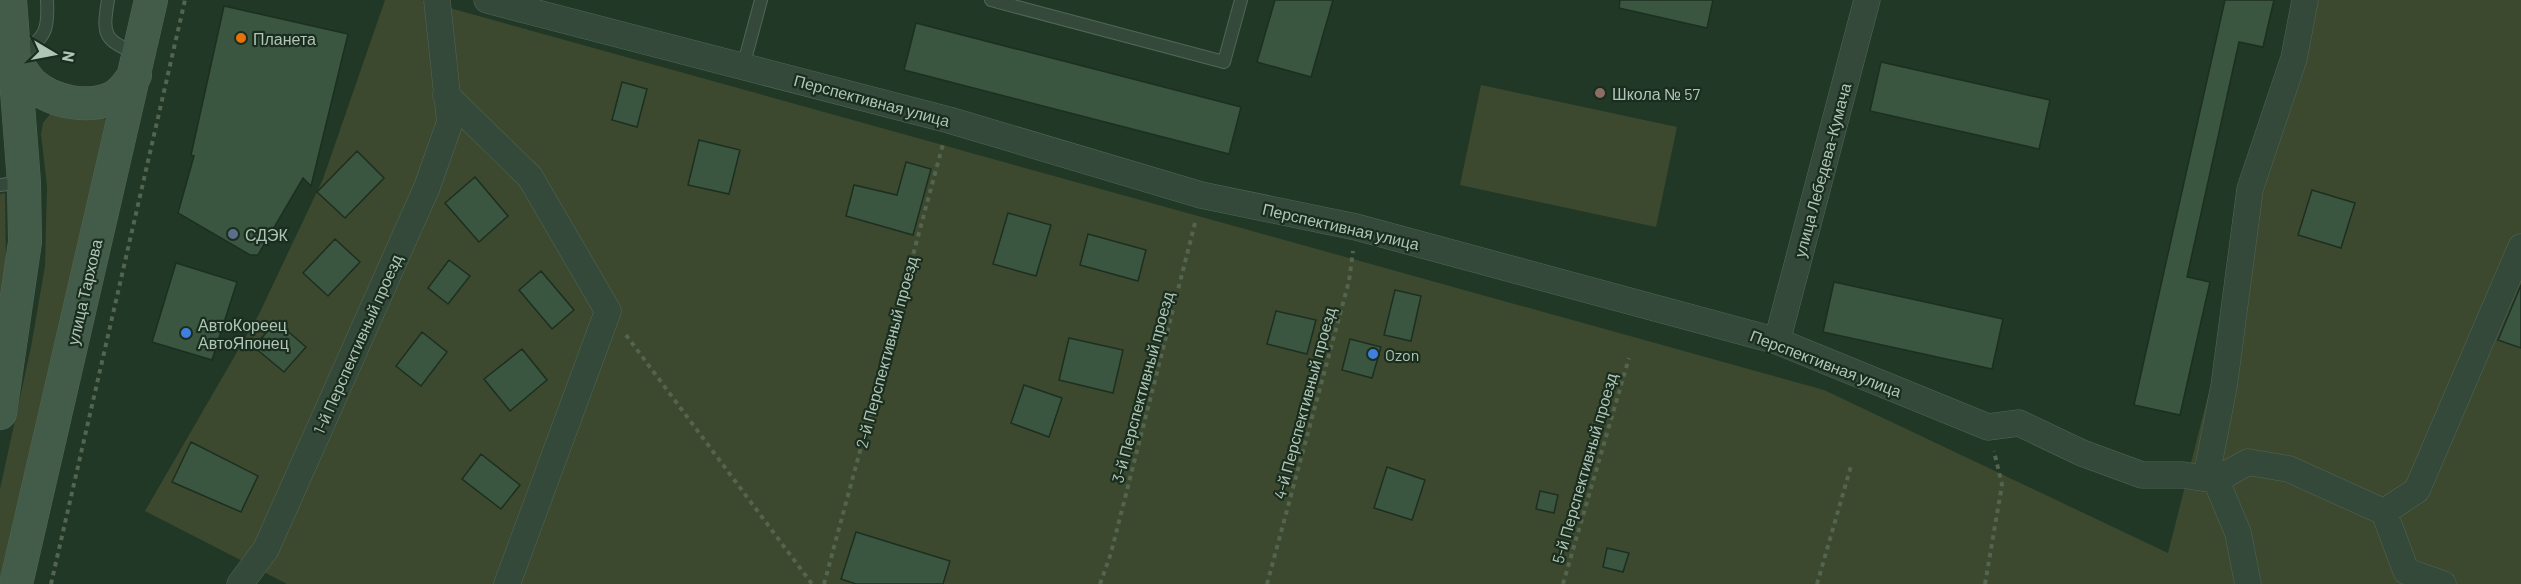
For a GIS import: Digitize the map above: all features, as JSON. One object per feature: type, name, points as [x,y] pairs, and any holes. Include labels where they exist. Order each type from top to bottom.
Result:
[{"type":"main road","points":[[0,413],[25,242],[12,183],[15,61],[10,0]]},
{"type":"main road","name":"улица Тархова","points":[[16,584],[151,0]]},
{"type":"main road","points":[[15,61],[31,83],[45,93],[60,100],[76,103],[112,98],[123,90],[137,65]]},
{"type":"street","name":"1-й Перспективный проезд","points":[[240,584],[266,549],[426,188],[450,122],[437,0]]},
{"type":"street","name":"Перспективная улица","points":[[487,0],[949,120],[1201,195],[1356,227],[1777,341],[1988,427],[2019,423],[2082,453],[2142,475],[2202,478]]},
{"type":"street","name":"улица Лебедева-Кумача","points":[[1777,341],[1867,0]]},
{"type":"street","points":[[2248,584],[2238,533],[2202,478],[2224,386],[2250,189],[2294,58],[2305,0]]},
{"type":"street","points":[[446,95],[530,177],[608,311],[507,584]]},
{"type":"street","points":[[2384,512],[2417,490],[2521,247]]},
{"type":"street","points":[[2202,478],[2248,462],[2289,469],[2384,512],[2406,572],[2443,584]]},
{"type":"lane","points":[[15,61],[42,37],[46,29],[47,0]]},
{"type":"lane","points":[[108,0],[104,25],[109,37],[137,65]]},
{"type":"lane","points":[[743,67],[761,0]]},
{"type":"lane","points":[[991,0],[1224,62],[1241,0]]},
{"type":"path","points":[[51,584],[185,0]]},
{"type":"path","name":"2-й Перспективный проезд","points":[[824,584],[949,120]]},
{"type":"path","name":"3-й Перспективный проезд","points":[[1100,584],[1111,553],[1192,241],[1201,195]]},
{"type":"path","name":"4-й Перспективный проезд","points":[[1267,584],[1349,281],[1356,227]]},
{"type":"path","points":[[608,311],[812,584]]},
{"type":"path","name":"5-й Перспективный проезд","points":[[1563,584],[1629,358]]},
{"type":"path","points":[[1985,584],[2002,485],[1988,427]]},
{"type":"path","points":[[1816,584],[1851,466]]},
{"type":"green space","points":[[385,0],[421,0],[1824,390],[2168,553],[2309,0],[2521,0],[2521,584],[287,584],[145,511],[259,314],[323,179]]},
{"type":"green space","points":[[1481,85],[1677,127],[1656,227],[1460,185]]},
{"type":"green space","points":[[61,111],[98,113],[107,120],[3,584],[0,584],[0,489],[31,347],[45,266],[47,186],[41,134],[43,123],[50,114]]},
{"type":"green space","points":[[5,193],[6,264],[0,313],[0,194]]},
{"type":"building","points":[[1275,0],[1333,0],[1311,77],[1257,62]]},
{"type":"building","points":[[1620,0],[1713,0],[1707,28],[1619,8]]},
{"type":"building","points":[[2225,0],[2274,0],[2263,47],[2239,42],[2187,277],[2210,282],[2180,415],[2134,405]]},
{"type":"building","points":[[224,6],[348,34],[311,186],[303,178],[258,255],[250,255],[178,213],[194,156],[191,155]]},
{"type":"building","points":[[916,23],[1241,107],[1229,154],[904,70]]},
{"type":"building","points":[[1881,62],[2050,100],[2039,149],[1870,111]]},
{"type":"building","points":[[622,82],[647,89],[637,127],[612,120]]},
{"type":"building","points":[[699,140],[740,150],[729,194],[688,185]]},
{"type":"building","points":[[357,151],[384,178],[345,218],[317,192]]},
{"type":"building","points":[[906,162],[931,169],[913,235],[846,216],[854,185],[897,195]]},
{"type":"building","points":[[475,177],[508,216],[479,242],[445,203]]},
{"type":"building","points":[[2312,190],[2355,203],[2341,248],[2298,235]]},
{"type":"building","points":[[1008,213],[1051,225],[1036,276],[993,264]]},
{"type":"building","points":[[1088,234],[1146,250],[1138,281],[1080,265]]},
{"type":"building","points":[[335,239],[360,262],[328,296],[303,273]]},
{"type":"building","points":[[449,260],[470,276],[448,304],[428,288]]},
{"type":"building","points":[[176,263],[237,282],[212,360],[152,342]]},
{"type":"building","points":[[541,271],[574,310],[552,329],[519,290]]},
{"type":"building","points":[[1834,282],[2003,319],[1992,369],[1823,332]]},
{"type":"building","points":[[2521,285],[2521,348],[2498,340]]},
{"type":"building","points":[[1395,290],[1421,296],[1411,341],[1384,335]]},
{"type":"building","points":[[1276,311],[1316,320],[1307,354],[1267,344]]},
{"type":"building","points":[[276,321],[306,347],[284,372],[254,347]]},
{"type":"building","points":[[422,332],[447,352],[421,386],[396,366]]},
{"type":"building","points":[[1069,338],[1123,350],[1113,393],[1059,380]]},
{"type":"building","points":[[1350,339],[1381,347],[1372,378],[1342,370]]},
{"type":"building","points":[[522,349],[547,380],[510,411],[484,379]]},
{"type":"building","points":[[1024,385],[1062,398],[1049,437],[1011,423]]},
{"type":"building","points":[[191,442],[258,476],[241,512],[172,482]]},
{"type":"building","points":[[481,454],[520,485],[501,509],[462,479]]},
{"type":"building","points":[[1387,467],[1425,480],[1412,520],[1374,508]]},
{"type":"building","points":[[1540,491],[1558,495],[1554,513],[1536,509]]},
{"type":"building","points":[[856,532],[950,561],[943,584],[856,584],[841,579]]},
{"type":"building","points":[[1607,548],[1629,553],[1623,572],[1603,567]]},
{"type":"place","name":"Планета","points":[[241,38]]},
{"type":"place","name":"Школа № 57","points":[[1600,93]]},
{"type":"place","name":"СДЭК","points":[[233,234]]},
{"type":"place","name":"АвтоКореец АвтоЯпонец","points":[[186,333]]},
{"type":"place","name":"Ozon","points":[[1373,354]]}]
